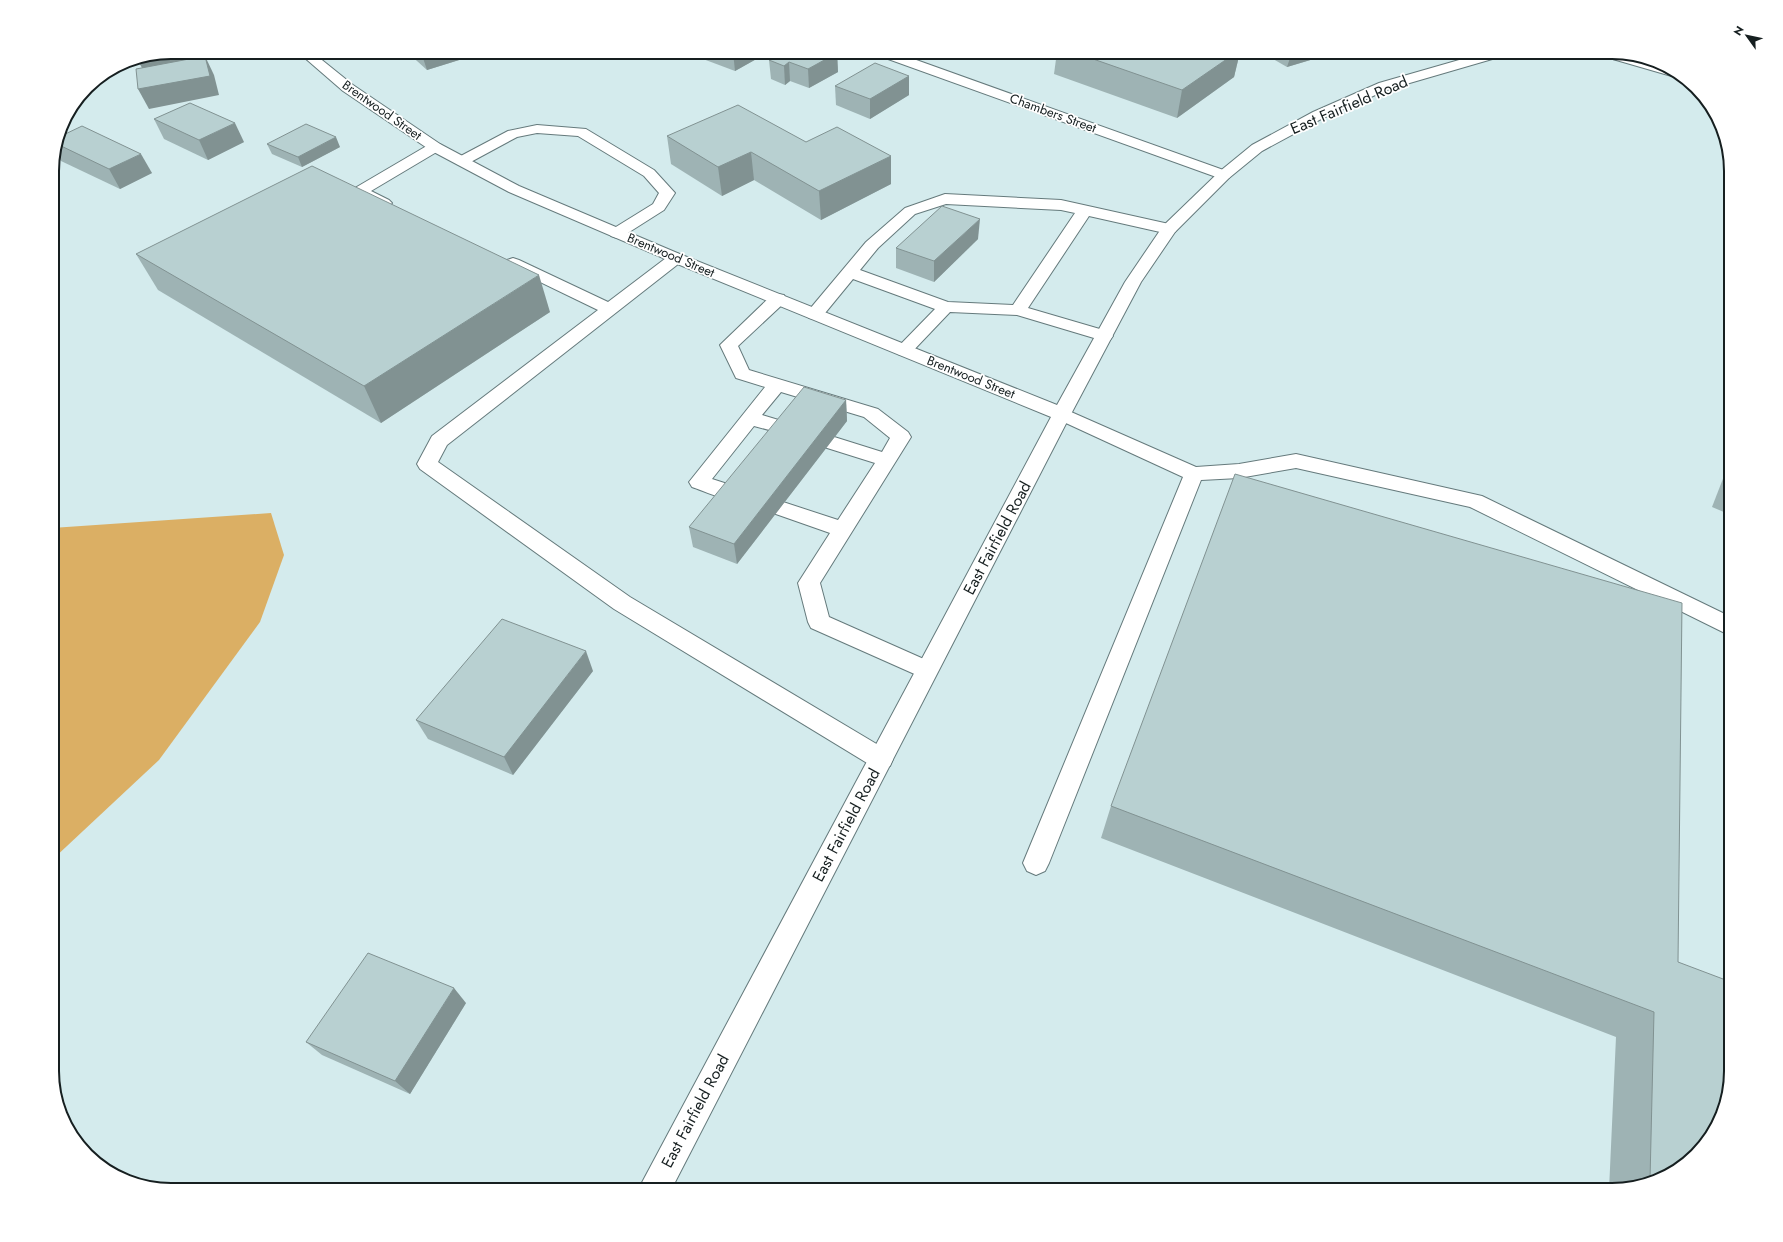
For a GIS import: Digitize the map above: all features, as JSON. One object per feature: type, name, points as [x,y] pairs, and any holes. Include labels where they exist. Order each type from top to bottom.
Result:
[{"type":"main road","name":"Brentwood Street","points":[[313,59],[348,88],[435,147],[514,189],[676,258],[1062,414],[1194,474]]},
{"type":"main road","name":"Chambers Street","points":[[901,59],[1224,175]]},
{"type":"main road","name":"East Fairfield Road","points":[[658,1183],[1062,414],[1133,282],[1169,229],[1224,175],[1257,148],[1318,115],[1384,86],[1477,59]]},
{"type":"main road","points":[[462,161],[514,134],[537,129],[581,132],[649,173],[667,193],[659,207],[617,233]]},
{"type":"main road","points":[[395,208],[360,191],[435,147]]},
{"type":"main road","points":[[815,314],[872,245],[910,211],[945,199],[1061,205],[1169,229]]},
{"type":"main road","points":[[1018,310],[1085,210]]},
{"type":"main road","points":[[503,258],[610,309]]},
{"type":"main road","points":[[676,258],[439,441],[427,464],[622,603],[881,759]]},
{"type":"main road","points":[[850,272],[946,307],[1018,310],[1104,336]]},
{"type":"main road","points":[[778,299],[729,345],[742,374],[871,413],[901,437],[809,583],[819,622],[927,670]]},
{"type":"main road","points":[[904,350],[946,307]]},
{"type":"main road","points":[[736,494],[699,482],[777,384]]},
{"type":"main road","points":[[750,418],[788,429]]},
{"type":"main road","points":[[831,442],[886,460]]},
{"type":"main road","points":[[1036,863],[1194,474],[1239,472],[1296,461],[1475,501],[1724,624]]},
{"type":"main road","points":[[780,508],[842,529]]},
{"type":"shaded area","points":[[271,513],[284,555],[260,622],[159,760],[59,853],[59,528]]},
{"type":"building","points":[[189,59],[206,59],[210,76],[138,89],[136,69]]},
{"type":"building","points":[[826,59],[808,69],[789,62],[784,66],[769,60]]},
{"type":"building","points":[[1093,59],[1227,59],[1182,90]]},
{"type":"building","points":[[875,63],[909,76],[870,99],[835,86]]},
{"type":"building","points":[[190,103],[235,123],[199,140],[154,119]]},
{"type":"building","points":[[738,105],[806,142],[837,127],[891,156],[819,191],[751,152],[718,167],[667,136]]},
{"type":"building","points":[[306,124],[336,137],[298,157],[267,144]]},
{"type":"building","points":[[82,126],[141,154],[109,169],[62,146],[66,134]]},
{"type":"building","points":[[312,166],[539,275],[364,386],[136,254]]},
{"type":"building","points":[[942,206],[980,219],[934,261],[896,248]]},
{"type":"building","points":[[804,387],[846,400],[734,544],[689,527]]},
{"type":"building","points":[[1235,474],[1682,603],[1678,962],[1724,979],[1723,1085],[1720,1100],[1712,1120],[1705,1133],[1686,1155],[1668,1168],[1650,1176],[1654,1012],[1111,806]]},
{"type":"building","points":[[502,619],[586,651],[504,757],[416,720]]},
{"type":"building","points":[[368,953],[454,988],[395,1081],[306,1042]]}]
